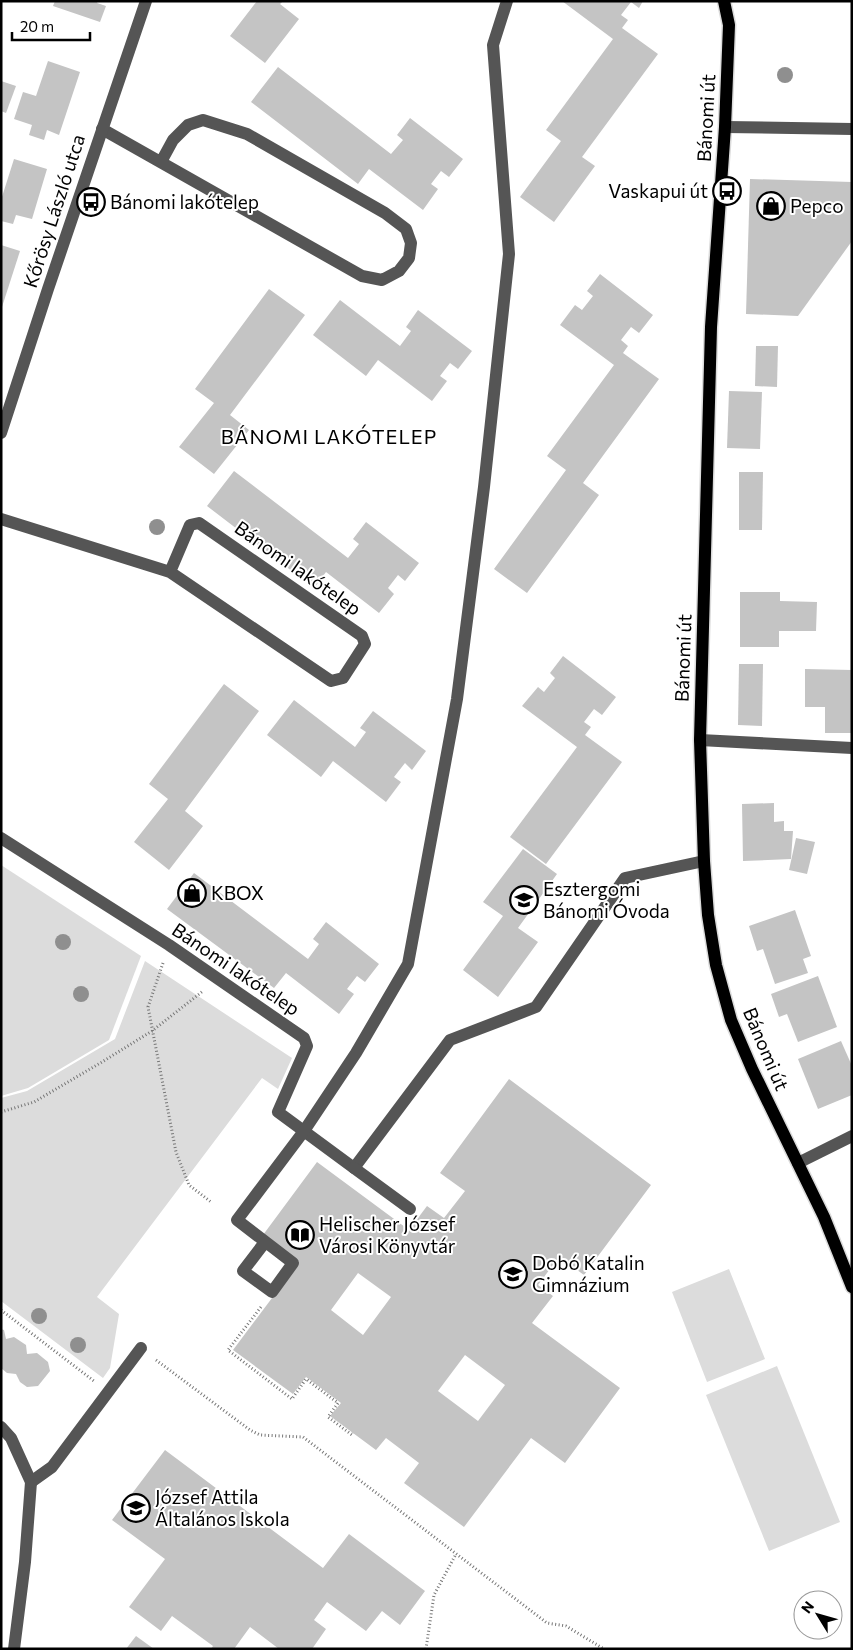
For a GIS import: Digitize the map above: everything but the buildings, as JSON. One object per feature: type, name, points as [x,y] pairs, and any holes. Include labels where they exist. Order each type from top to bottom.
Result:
[{"type":"main road","name":"Bánomi út","points":[[724,1],[729,25],[725,126],[711,327],[700,740],[704,861],[708,915],[716,965],[732,1020],[752,1069],[824,1217],[852,1287]]},
{"type":"street","name":"Kőrösy László utca","points":[[1,433],[146,1]]},
{"type":"street","points":[[265,1242],[244,1271],[272,1292],[293,1263],[237,1220],[304,1131],[356,1053],[408,964],[457,699],[484,487],[509,254],[493,45],[507,1]]},
{"type":"street","points":[[102,129],[362,276],[382,280],[399,272],[410,258],[411,243],[406,229],[385,213],[248,134],[203,120],[188,125],[173,140],[161,162]]},
{"type":"street","points":[[725,126],[852,129]]},
{"type":"street","name":"Bánomi lakótelep","points":[[1,519],[170,572],[331,681],[343,678],[365,644],[362,636],[199,523],[190,526],[170,572]]},
{"type":"street","points":[[700,740],[852,748]]},
{"type":"street","name":"Bánomi lakótelep","points":[[1,838],[169,945],[304,1038],[307,1046],[278,1112],[304,1131]]},
{"type":"street","points":[[354,1168],[450,1040],[536,1007],[625,878],[704,861]]},
{"type":"street","points":[[304,1131],[410,1209]]},
{"type":"street","points":[[798,1163],[852,1136]]},
{"type":"street","points":[[31,1482],[52,1466],[141,1348]]},
{"type":"street","points":[[1,1427],[11,1438],[31,1482],[25,1562],[14,1649]]},
{"type":"path","points":[[169,945],[148,1007],[176,1152],[189,1185],[211,1202]]},
{"type":"path","points":[[1,1112],[34,1102],[152,1031],[218,978]]},
{"type":"path","points":[[272,1292],[228,1350],[292,1399],[306,1380],[338,1403],[328,1417],[352,1435],[353,1433]]},
{"type":"path","points":[[1,1310],[112,1387]]},
{"type":"path","points":[[141,1348],[250,1430],[260,1435],[304,1437],[547,1623],[566,1626],[604,1649]]},
{"type":"path","points":[[426,1649],[434,1595],[456,1554]]},
{"type":"shaded area","points":[[1,865],[141,956],[109,1040],[28,1088],[1,1096]]},
{"type":"shaded area","points":[[145,961],[292,1058],[278,1089],[262,1078],[97,1297],[119,1314],[110,1368],[103,1378],[1,1301],[1,1098],[27,1091],[115,1039]]},
{"type":"shaded area","points":[[729,1269],[765,1359],[707,1382],[672,1292]]},
{"type":"shaded area","points":[[777,1366],[840,1522],[769,1551],[706,1395]]},
{"type":"place","name":"Vaskapui út","points":[[727,191]]},
{"type":"place","name":"Bánomi lakótelep","points":[[91,202]]},
{"type":"place","name":"Pepco","points":[[771,206]]},
{"type":"place","name":"KBOX","points":[[192,893]]},
{"type":"place","name":"Esztergomi Bánomi Óvoda","points":[[524,900]]},
{"type":"place","name":"Helischer József Városi Könyvtár","points":[[300,1235]]},
{"type":"place","name":"Dobó Katalin Gimnázium","points":[[513,1274]]},
{"type":"place","name":"József Attila Általános Iskola","points":[[136,1508]]},
{"type":"district","name":"BÁNOMI LAKÓTELEP","points":[[329,437]]}]
